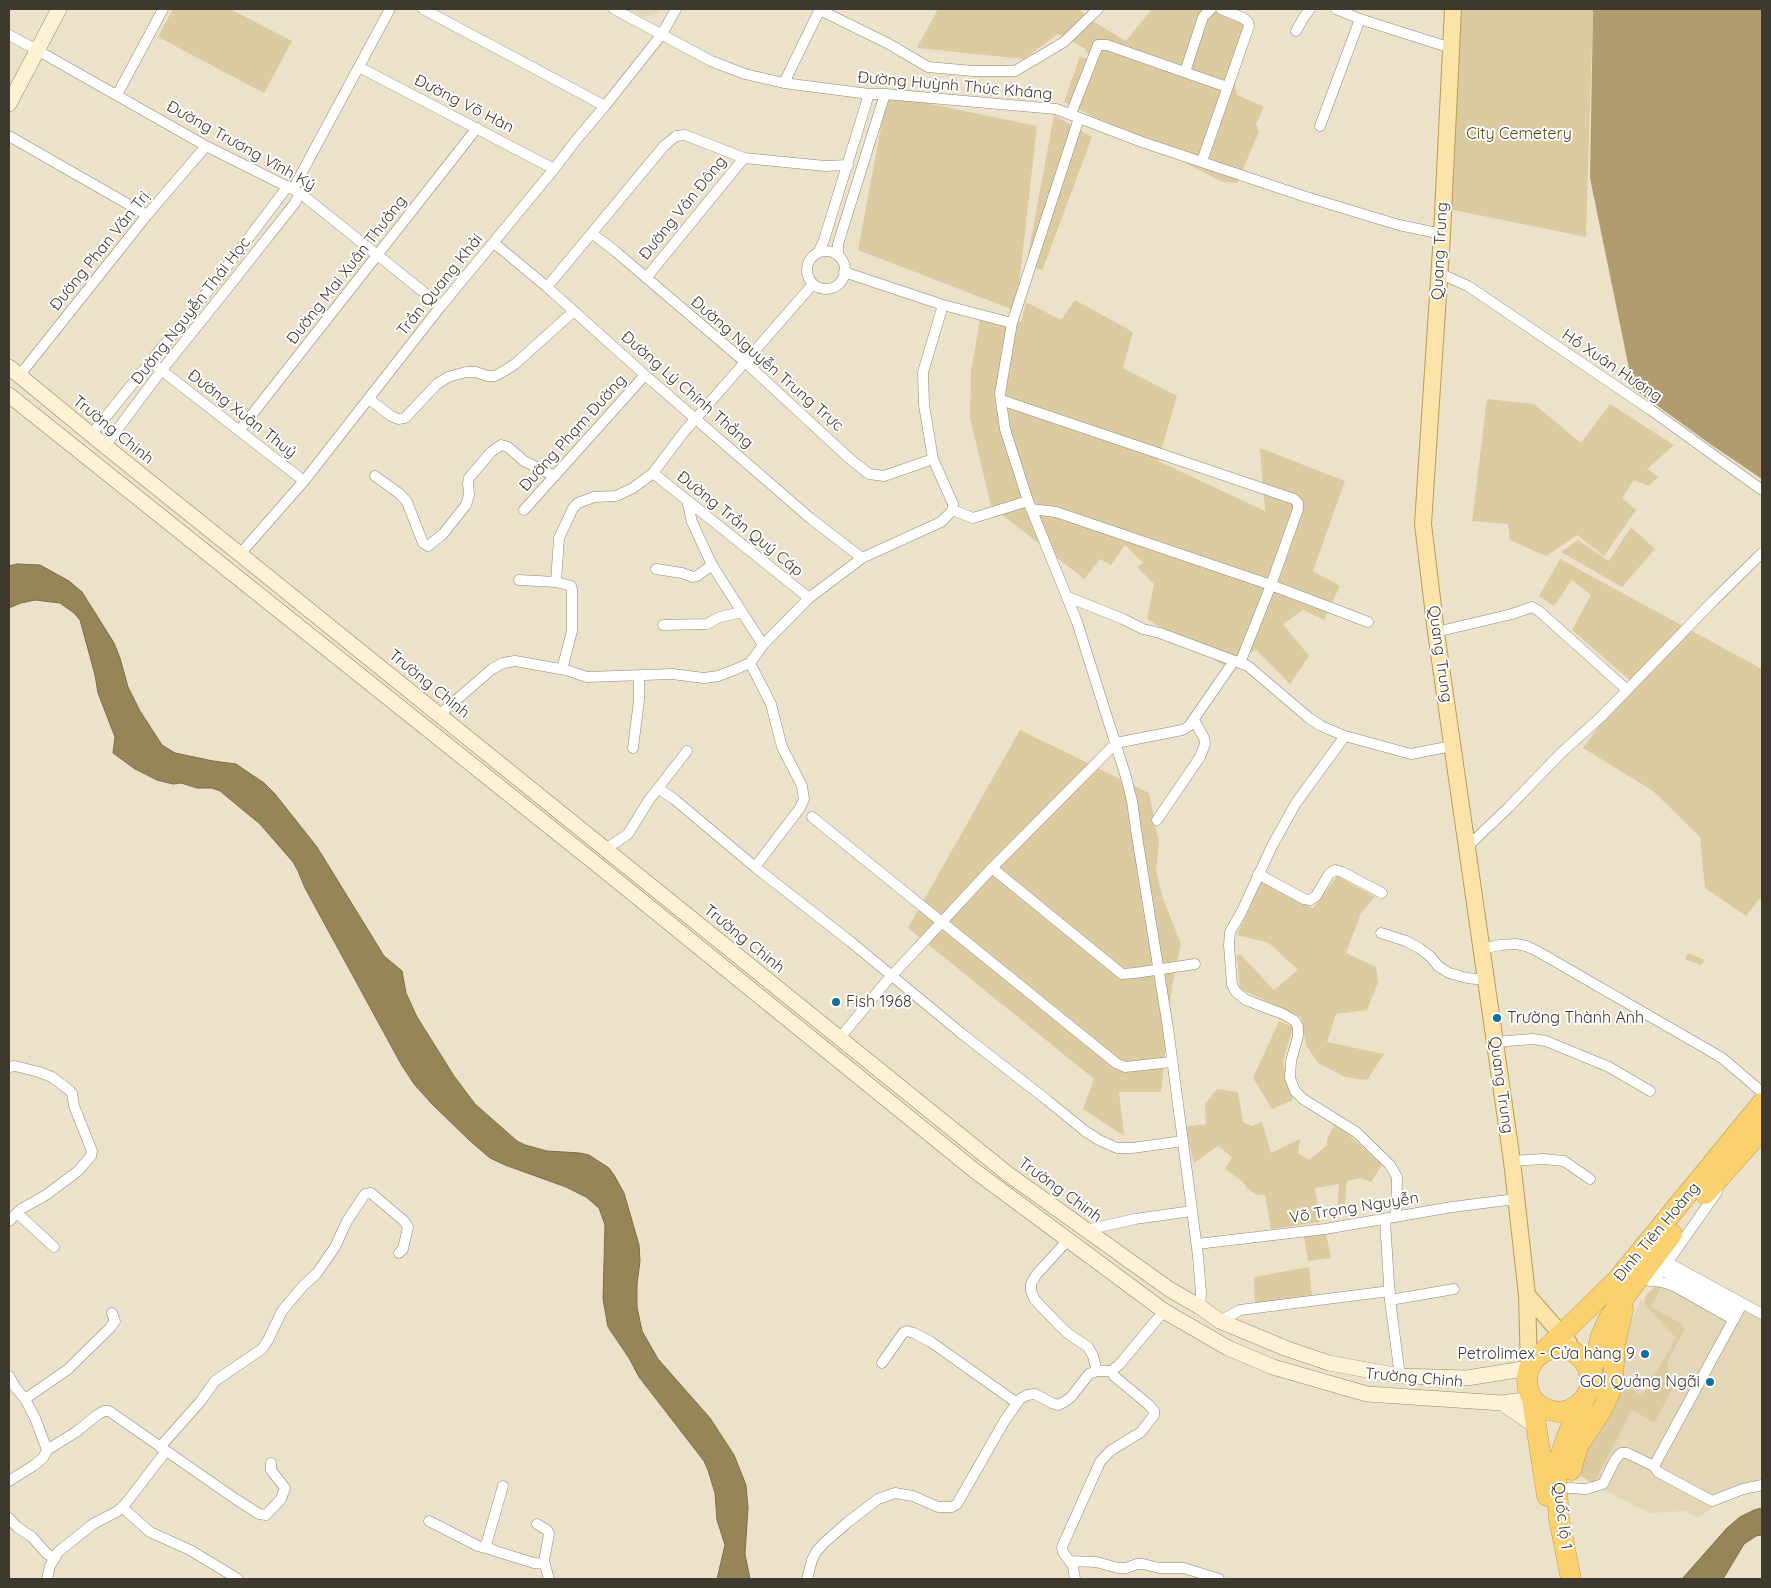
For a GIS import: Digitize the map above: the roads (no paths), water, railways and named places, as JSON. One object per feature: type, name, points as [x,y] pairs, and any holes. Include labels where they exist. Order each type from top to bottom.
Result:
[{"type":"highway","name":"Đinh Tiên Hoàng","points":[[1543,1352],[1617,1280],[1762,1103]]},
{"type":"highway","name":"Đinh Tiên Hoàng","points":[[1590,1378],[1605,1326],[1614,1310],[1693,1207],[1762,1130]]},
{"type":"highway","points":[[1565,1542],[1570,1520],[1569,1488],[1572,1463],[1578,1446],[1604,1408],[1610,1392],[1614,1378],[1614,1354],[1618,1326],[1625,1300],[1632,1286]]},
{"type":"highway","points":[[1553,1349],[1564,1349],[1574,1352],[1582,1359],[1588,1368],[1590,1378],[1590,1388],[1585,1398],[1569,1410],[1559,1412],[1549,1410],[1532,1399],[1527,1378],[1529,1368],[1543,1352],[1553,1349]]},
{"type":"highway","name":"Quốc lộ 1","points":[[1571,1579],[1558,1512],[1556,1486],[1558,1466],[1571,1427],[1585,1398]]},
{"type":"highway","name":"Quốc lộ 1","points":[[1532,1399],[1560,1579]]},
{"type":"main road","name":"Quang Trung","points":[[1453,9],[1442,234],[1423,524],[1436,632],[1512,1161],[1527,1296],[1529,1368]]},
{"type":"main road","points":[[1527,1296],[1582,1359]]},
{"type":"street","points":[[9,104],[59,9]]},
{"type":"street","points":[[117,96],[163,9]]},
{"type":"street","name":"Đường Nguyễn Thái Học","points":[[91,434],[233,259],[294,190],[390,9]]},
{"type":"street","points":[[424,9],[605,106]]},
{"type":"street","name":"Đường Huỳnh Thúc Kháng","points":[[614,9],[711,61],[744,74],[784,83],[869,94],[1056,109],[1142,142],[1303,196],[1398,224],[1442,234]]},
{"type":"street","name":"Trần Quang Khải","points":[[243,556],[441,306],[662,34],[676,9]]},
{"type":"street","points":[[784,83],[820,9],[928,66],[972,71],[1015,71],[1064,42],[1098,9]]},
{"type":"street","points":[[1185,72],[1203,18],[1211,9]]},
{"type":"street","points":[[1202,161],[1250,26],[1243,18],[1221,9]]},
{"type":"street","points":[[1296,31],[1310,9]]},
{"type":"street","points":[[1336,9],[1360,19],[1451,48]]},
{"type":"street","points":[[1320,126],[1360,19]]},
{"type":"street","name":"Đường Trương Vĩnh Ký","points":[[9,36],[206,146],[294,190],[321,208],[441,306]]},
{"type":"street","points":[[1190,1326],[1200,1307],[1197,1244],[1168,1028],[1132,801],[1116,743],[1068,597],[1030,505],[1005,429],[1000,394],[1012,323],[1098,45],[1107,44],[1227,87]]},
{"type":"street","name":"Đường Võ Hàn","points":[[359,67],[554,169]]},
{"type":"street","points":[[818,253],[829,252],[838,256],[844,265],[842,280],[836,286],[820,288],[814,284],[809,279],[807,265],[810,259],[818,253],[824,240],[869,94]]},
{"type":"street","points":[[838,256],[838,244],[886,94]]},
{"type":"street","name":"Đường Mai Xuân Thưởng","points":[[239,430],[477,128]]},
{"type":"street","points":[[547,287],[593,234],[664,146],[676,136],[685,135],[744,158],[825,166],[848,165]]},
{"type":"street","points":[[9,136],[148,215]]},
{"type":"street","name":"Đường Phan Văn Trị","points":[[14,371],[206,146]]},
{"type":"street","name":"Đường Vân Đông","points":[[646,278],[744,158]]},
{"type":"street","name":"Đường Nguyễn Thái Học","points":[[105,446],[161,371],[295,203],[294,190]]},
{"type":"street","name":"Đường Nguyễn Trung Trực","points":[[593,234],[745,362],[850,459],[869,474],[884,476],[933,459]]},
{"type":"street","name":"Đường Lý Chính Thắng","points":[[494,243],[547,287],[810,518],[862,558]]},
{"type":"street","points":[[844,272],[943,305],[1012,323]]},
{"type":"street","name":"Hồ Xuân Hương","points":[[1439,274],[1468,286],[1651,410],[1762,490]]},
{"type":"street","points":[[556,582],[559,538],[573,508],[578,503],[594,497],[616,496],[633,488],[652,473],[696,419],[814,284]]},
{"type":"street","points":[[943,305],[923,372],[924,405],[933,459],[954,510],[973,518],[1030,505],[1056,512],[1271,585],[1368,622]]},
{"type":"street","points":[[369,399],[390,416],[398,419],[404,418],[437,384],[448,377],[466,372],[495,376],[504,371],[515,364],[574,311]]},
{"type":"street","name":"Đường Xuân Thuỷ","points":[[151,362],[304,481]]},
{"type":"street","name":"Trường Chinh","points":[[14,371],[1008,1174],[1168,1289],[1220,1321],[1285,1348],[1329,1363],[1400,1376],[1467,1378],[1529,1368]]},
{"type":"street","name":"Đường Phạm Đường","points":[[524,510],[645,375]]},
{"type":"street","name":"Trường Chinh","points":[[9,394],[600,867],[975,1171],[1164,1310],[1228,1348],[1272,1366],[1368,1394],[1502,1403],[1532,1399]]},
{"type":"street","points":[[828,1052],[892,976],[992,868],[1116,743],[1182,730],[1189,726],[1237,662],[1271,585],[1298,509],[1298,503],[1294,500],[1000,400]]},
{"type":"street","points":[[375,476],[400,494],[407,502],[423,543],[428,546],[443,534],[466,505],[469,495],[469,478],[492,452],[501,445],[508,448],[524,461],[555,476]]},
{"type":"street","name":"Đường Trần Quý Cáp","points":[[652,473],[809,598]]},
{"type":"street","points":[[687,500],[692,522],[712,565],[763,645]]},
{"type":"street","points":[[439,714],[492,669],[503,663],[515,661],[562,669],[587,677],[672,674],[704,678],[718,676],[750,663],[763,645],[809,598],[862,558],[941,522],[954,510]]},
{"type":"street","points":[[1467,846],[1509,807],[1561,753],[1601,717],[1626,689],[1762,554]]},
{"type":"street","points":[[233,573],[243,556]]},
{"type":"street","points":[[656,569],[682,573],[693,577],[712,565]]},
{"type":"street","points":[[519,580],[556,582],[571,586],[572,631],[562,669]]},
{"type":"street","points":[[1068,597],[1123,618],[1143,629],[1160,633],[1248,666],[1309,718],[1321,726],[1345,736],[1411,754],[1452,746]]},
{"type":"street","points":[[1436,632],[1512,614],[1532,607],[1539,611],[1626,689]]},
{"type":"street","points":[[663,625],[707,624],[720,617],[742,612]]},
{"type":"street","points":[[750,663],[771,704],[782,747],[802,786],[804,799],[800,808],[755,867]]},
{"type":"street","points":[[633,748],[639,676]]},
{"type":"street","points":[[1157,820],[1200,757],[1205,744],[1204,738],[1194,720]]},
{"type":"street","points":[[1345,736],[1296,803],[1272,846],[1242,911],[1228,936],[1232,985],[1236,992],[1246,1000],[1296,1021],[1299,1031],[1291,1061],[1290,1078],[1295,1091],[1303,1099],[1356,1132],[1390,1165],[1397,1177],[1396,1218]]},
{"type":"street","points":[[600,867],[608,851],[628,834],[649,800],[687,751]]},
{"type":"street","points":[[658,789],[674,799],[755,867],[1079,1127],[1099,1140],[1117,1148],[1183,1141]]},
{"type":"street","points":[[812,817],[1116,1063],[1125,1067],[1172,1062]]},
{"type":"street","points":[[992,868],[1122,974],[1195,964]]},
{"type":"street","points":[[1258,874],[1310,900],[1316,896],[1329,874],[1335,870],[1382,893]]},
{"type":"street","points":[[1381,934],[1406,941],[1431,957],[1438,966],[1449,973],[1467,978],[1486,980]]},
{"type":"street","points":[[1482,949],[1516,944],[1537,951],[1722,1058],[1762,1092]]},
{"type":"street","points":[[1495,1042],[1533,1039],[1546,1041],[1601,1064],[1650,1091]]},
{"type":"street","points":[[9,1068],[15,1066],[39,1072],[52,1077],[69,1090],[72,1093],[76,1111],[92,1151],[88,1160],[78,1171],[46,1195],[28,1204],[9,1220]]},
{"type":"street","points":[[1512,1161],[1543,1158],[1564,1161],[1590,1179]]},
{"type":"street","points":[[1652,1281],[1714,1198],[1735,1161]]},
{"type":"street","points":[[47,1579],[50,1566],[58,1552],[93,1524],[104,1520],[122,1507],[215,1381],[262,1349],[288,1301],[317,1273],[335,1247],[347,1221],[365,1194],[371,1193],[404,1221],[408,1227],[403,1249],[399,1253]]},
{"type":"street","name":"Võ Trọng Nguyễn","points":[[1197,1244],[1278,1235],[1516,1199]]},
{"type":"street","points":[[1086,1230],[1135,1219],[1192,1211]]},
{"type":"street","points":[[17,1213],[54,1247]]},
{"type":"street","points":[[1384,1220],[1390,1296],[1400,1376],[1400,1397]]},
{"type":"street","points":[[1068,1240],[1036,1275],[1031,1284],[1031,1291],[1035,1300],[1070,1336],[1088,1346],[1097,1371]]},
{"type":"street","points":[[1665,1266],[1738,1311]]},
{"type":"street","points":[[1632,1286],[1652,1281],[1662,1282],[1738,1311],[1762,1314]]},
{"type":"street","points":[[1220,1321],[1240,1310],[1454,1289]]},
{"type":"street","points":[[808,1579],[812,1560],[820,1547],[878,1499],[895,1493],[913,1496],[938,1507],[952,1507],[956,1504],[1017,1403],[1028,1395],[1035,1394],[1058,1404],[1072,1397],[1089,1374],[1097,1371],[1111,1371],[1132,1352],[1164,1310]]},
{"type":"street","points":[[1654,1466],[1738,1311]]},
{"type":"street","points":[[25,1399],[66,1370],[110,1328],[115,1321],[112,1313]]},
{"type":"street","points":[[882,1363],[903,1334],[907,1331],[914,1332],[1017,1403]]},
{"type":"street","points":[[1075,1579],[1075,1573],[1070,1561],[1063,1552],[1063,1544],[1100,1462],[1110,1451],[1141,1432],[1154,1415],[1154,1411],[1149,1405],[1114,1376],[1111,1371]]},
{"type":"street","points":[[9,1376],[35,1418],[47,1450]]},
{"type":"street","points":[[1502,1403],[1537,1427]]},
{"type":"street","points":[[9,1481],[43,1458],[47,1450],[76,1432],[104,1411],[109,1411],[259,1514],[266,1515],[282,1500],[285,1488],[271,1470],[271,1463]]},
{"type":"street","points":[[1569,1488],[1586,1490],[1603,1484],[1615,1460],[1621,1453],[1627,1453],[1654,1466],[1658,1472],[1712,1501],[1743,1489],[1762,1485]]},
{"type":"street","points":[[489,1548],[486,1545],[502,1486]]},
{"type":"street","points":[[122,1507],[150,1532],[190,1550],[238,1579]]},
{"type":"street","points":[[9,1518],[16,1527],[32,1537],[47,1554],[55,1558]]},
{"type":"street","points":[[428,1521],[478,1546],[534,1563],[544,1564]]},
{"type":"street","points":[[537,1524],[547,1530],[549,1534],[544,1564],[549,1579]]},
{"type":"street","points":[[1070,1561],[1096,1562],[1118,1568],[1126,1568],[1137,1564],[1159,1568],[1184,1568],[1219,1579]]},
{"type":"place","name":"Fish 1968","points":[[836,1002]]},
{"type":"place","name":"Trường Thành Anh","points":[[1497,1018]]},
{"type":"place","name":"Petrolimex - Cửa hàng 9","points":[[1645,1354]]},
{"type":"place","name":"GO! Quảng Ngãi","points":[[1710,1382]]},
{"type":"park label","name":"City Cemetery","points":[[1519,134]]}]
